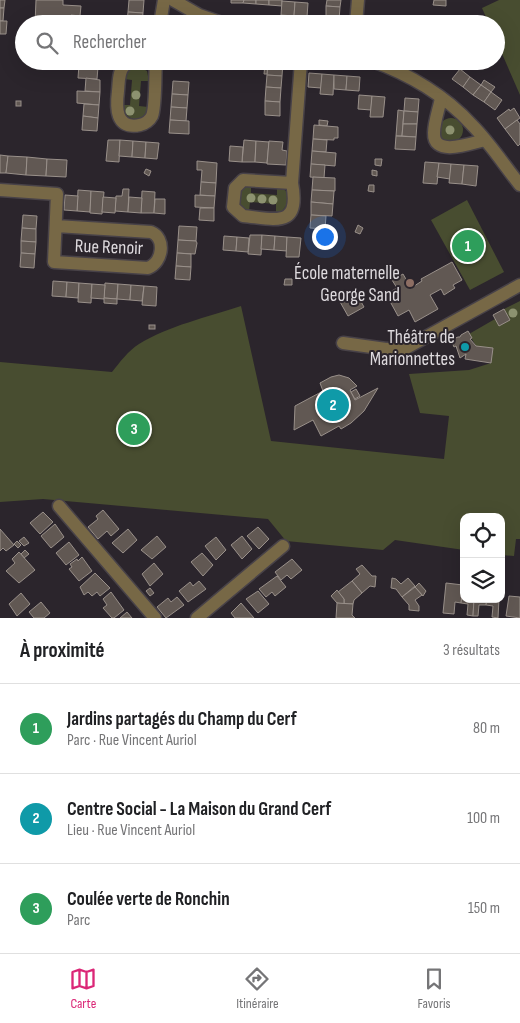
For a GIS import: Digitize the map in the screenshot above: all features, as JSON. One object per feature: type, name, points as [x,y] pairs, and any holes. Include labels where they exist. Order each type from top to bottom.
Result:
[{"type":"street","points":[[162,15],[164,0]]},
{"type":"street","points":[[172,0],[199,15]]},
{"type":"street","points":[[357,15],[358,0]]},
{"type":"street","points":[[122,70],[116,108],[122,122],[138,126],[149,121],[153,112],[155,70]]},
{"type":"street","points":[[292,183],[243,180],[235,188],[233,207],[242,216],[281,219],[289,215],[293,209],[294,195],[292,183],[300,70]]},
{"type":"street","points":[[393,70],[411,78],[464,116],[520,185]]},
{"type":"street","points":[[441,98],[434,133],[437,142],[446,147],[453,147],[485,140]]},
{"type":"street","name":"Rue Renoir","points":[[0,190],[57,194],[54,262],[148,268],[159,260],[160,242],[155,234],[151,232],[56,226]]},
{"type":"street","points":[[343,344],[406,348],[520,285]]},
{"type":"street","points":[[59,506],[156,618]]},
{"type":"street","points":[[197,618],[283,546]]},
{"type":"green space","points":[[499,0],[520,0],[520,95],[505,61],[505,15],[485,15],[482,8]]},
{"type":"green space","points":[[129,70],[147,71],[149,81],[141,81],[139,106],[148,107],[146,113],[139,119],[131,118],[127,115],[122,105],[130,105],[132,80],[124,79]]},
{"type":"green space","points":[[451,118],[460,121],[463,130],[460,139],[451,142],[442,139],[439,130],[442,121]]},
{"type":"green space","points":[[251,185],[251,193],[277,195],[277,187],[283,188],[290,201],[282,211],[276,212],[276,204],[250,202],[249,211],[243,209],[239,203],[240,193],[245,187]]},
{"type":"green space","points":[[467,200],[504,272],[470,290],[431,220]]},
{"type":"green space","points":[[520,301],[520,539],[516,539],[514,556],[505,555],[505,513],[460,513],[460,549],[395,540],[383,550],[286,541],[268,519],[43,499],[0,502],[0,362],[112,372],[131,350],[150,338],[175,327],[241,306],[271,441],[444,459],[449,416],[420,413],[409,374],[469,370],[491,363],[476,346],[469,334],[495,319],[504,309]]},
{"type":"building","points":[[0,0],[5,0],[4,8],[0,8]]},
{"type":"building","points":[[36,0],[63,0],[63,5],[81,6],[80,15],[35,15]]},
{"type":"building","points":[[129,0],[144,0],[143,13],[128,12]]},
{"type":"building","points":[[231,0],[244,0],[243,3],[231,3]]},
{"type":"building","points":[[244,0],[256,0],[256,4],[243,3]]},
{"type":"building","points":[[256,0],[269,0],[269,5],[256,4]]},
{"type":"building","points":[[269,0],[282,0],[282,6],[269,5]]},
{"type":"building","points":[[327,0],[341,0],[340,7],[326,6]]},
{"type":"building","points":[[434,0],[446,0],[446,6],[433,5]]},
{"type":"building","points":[[282,1],[295,2],[294,15],[281,15]]},
{"type":"building","points":[[295,2],[308,3],[307,15],[294,15]]},
{"type":"building","points":[[326,6],[340,7],[339,15],[326,15]]},
{"type":"building","points":[[0,8],[4,8],[3,21],[0,21]]},
{"type":"building","points":[[128,12],[143,13],[143,15],[128,15]]},
{"type":"building","points":[[0,21],[7,21],[6,34],[0,34]]},
{"type":"building","points":[[79,70],[98,70],[97,79],[78,78]]},
{"type":"building","points":[[267,70],[282,70],[282,76],[267,75]]},
{"type":"building","points":[[459,70],[470,77],[463,87],[452,79]]},
{"type":"building","points":[[309,73],[322,74],[321,88],[308,87]]},
{"type":"building","points":[[322,74],[334,75],[333,95],[320,94]]},
{"type":"building","points":[[267,75],[282,76],[281,88],[266,87]]},
{"type":"building","points":[[334,75],[347,76],[346,90],[334,89]]},
{"type":"building","points":[[347,76],[360,77],[359,91],[346,90]]},
{"type":"building","points":[[470,77],[481,85],[473,95],[463,87]]},
{"type":"building","points":[[86,78],[100,80],[100,92],[85,91]]},
{"type":"building","points":[[484,80],[495,87],[491,92],[481,85]]},
{"type":"building","points":[[173,81],[189,82],[188,95],[172,94]]},
{"type":"building","points":[[481,85],[491,92],[484,102],[473,95]]},
{"type":"building","points":[[266,87],[281,88],[280,102],[265,101]]},
{"type":"building","points":[[77,91],[100,92],[99,105],[77,103]]},
{"type":"building","points":[[491,92],[502,100],[495,110],[484,102]]},
{"type":"building","points":[[172,94],[188,95],[187,108],[171,107]]},
{"type":"building","points":[[359,95],[372,96],[371,110],[358,109]]},
{"type":"building","points":[[372,96],[385,97],[383,117],[370,117]]},
{"type":"building","points":[[405,98],[419,99],[418,112],[404,111]]},
{"type":"building","points":[[16,101],[21,101],[21,106],[16,106]]},
{"type":"building","points":[[265,101],[280,102],[280,116],[265,115]]},
{"type":"building","points":[[84,104],[99,105],[98,118],[83,116]]},
{"type":"building","points":[[171,107],[187,108],[186,121],[170,120]]},
{"type":"building","points":[[514,108],[520,118],[505,129],[497,118],[509,109],[510,111]]},
{"type":"building","points":[[398,110],[404,111],[402,136],[396,136]]},
{"type":"building","points":[[404,111],[418,112],[417,124],[403,124]]},
{"type":"building","points":[[83,116],[98,118],[97,131],[82,130]]},
{"type":"building","points":[[170,120],[189,121],[189,134],[169,133]]},
{"type":"building","points":[[319,120],[328,121],[327,126],[319,125]]},
{"type":"building","points":[[517,120],[520,124],[520,144],[518,146],[505,129]]},
{"type":"building","points":[[403,124],[417,124],[416,137],[402,136]]},
{"type":"building","points":[[314,125],[338,127],[338,138],[334,138],[334,140],[313,139]]},
{"type":"building","points":[[396,136],[416,137],[415,150],[395,149]]},
{"type":"building","points":[[313,139],[327,140],[326,152],[312,151]]},
{"type":"building","points":[[108,140],[120,140],[119,162],[106,161]]},
{"type":"building","points":[[120,140],[133,141],[132,157],[119,156]]},
{"type":"building","points":[[244,140],[256,141],[255,162],[242,162]]},
{"type":"building","points":[[133,141],[146,142],[145,158],[132,157]]},
{"type":"building","points":[[256,141],[269,142],[267,163],[255,162]]},
{"type":"building","points":[[269,141],[283,142],[282,150],[287,151],[286,165],[267,164]]},
{"type":"building","points":[[146,142],[159,143],[157,159],[145,158]]},
{"type":"building","points":[[230,146],[243,147],[242,162],[229,161]]},
{"type":"building","points":[[312,151],[336,153],[335,166],[311,164]]},
{"type":"building","points":[[0,155],[8,156],[6,173],[0,173]]},
{"type":"building","points":[[8,156],[27,157],[26,175],[6,173]]},
{"type":"building","points":[[27,157],[47,159],[46,176],[26,175]]},
{"type":"building","points":[[47,159],[67,160],[66,177],[46,176]]},
{"type":"building","points":[[375,159],[382,159],[381,166],[375,165]]},
{"type":"building","points":[[197,161],[217,163],[216,183],[201,182],[202,170],[197,170]]},
{"type":"building","points":[[425,162],[439,163],[437,184],[423,183]]},
{"type":"building","points":[[439,163],[451,164],[450,179],[437,177]]},
{"type":"building","points":[[311,164],[325,165],[324,178],[310,177]]},
{"type":"building","points":[[451,164],[464,165],[462,184],[449,183]]},
{"type":"building","points":[[464,165],[478,166],[476,186],[462,184]]},
{"type":"building","points":[[146,169],[151,171],[149,176],[144,173]]},
{"type":"building","points":[[372,170],[377,171],[377,176],[372,175]]},
{"type":"building","points":[[313,177],[335,178],[335,191],[312,190]]},
{"type":"building","points":[[201,182],[216,183],[215,196],[200,195]]},
{"type":"building","points":[[369,185],[374,185],[374,192],[368,191]]},
{"type":"building","points":[[123,189],[129,189],[128,212],[115,211],[116,196],[122,196]]},
{"type":"building","points":[[78,190],[91,191],[90,212],[77,211]]},
{"type":"building","points":[[312,190],[334,191],[333,204],[311,202]]},
{"type":"building","points":[[91,191],[104,192],[102,214],[90,213]]},
{"type":"building","points":[[142,191],[155,192],[154,213],[141,213]]},
{"type":"building","points":[[65,195],[78,196],[77,211],[64,210]]},
{"type":"building","points":[[195,195],[215,196],[214,208],[195,207]]},
{"type":"building","points":[[103,197],[116,198],[115,213],[102,212]]},
{"type":"building","points":[[129,197],[142,198],[141,213],[128,212]]},
{"type":"building","points":[[155,199],[165,199],[165,214],[154,213]]},
{"type":"building","points":[[311,202],[333,204],[332,216],[311,215]]},
{"type":"building","points":[[200,208],[214,208],[214,221],[199,220]]},
{"type":"building","points":[[23,215],[37,216],[36,229],[22,228]]},
{"type":"building","points":[[311,215],[326,216],[325,229],[310,228]]},
{"type":"building","points":[[358,225],[363,228],[360,234],[355,232]]},
{"type":"building","points":[[179,226],[197,227],[196,241],[178,240]]},
{"type":"building","points":[[22,228],[36,229],[36,242],[21,241]]},
{"type":"building","points":[[250,235],[262,235],[261,255],[248,254]]},
{"type":"building","points":[[262,235],[275,236],[274,250],[261,249]]},
{"type":"building","points":[[224,236],[237,237],[236,251],[223,250]]},
{"type":"building","points":[[275,236],[287,237],[287,251],[274,250]]},
{"type":"building","points":[[237,237],[249,238],[248,252],[236,251]]},
{"type":"building","points":[[287,237],[301,238],[299,257],[286,257]]},
{"type":"building","points":[[178,240],[196,241],[195,254],[177,253]]},
{"type":"building","points":[[21,241],[36,242],[35,254],[21,253]]},
{"type":"building","points":[[21,253],[35,254],[34,268],[20,267]]},
{"type":"building","points":[[177,253],[191,254],[191,267],[176,266]]},
{"type":"building","points":[[452,262],[462,280],[453,285],[455,288],[444,295],[441,289],[430,295],[438,309],[415,322],[409,310],[398,316],[386,294],[397,288],[392,280],[403,274],[411,288],[422,281],[421,279]]},
{"type":"building","points":[[176,266],[191,267],[190,280],[175,279]]},
{"type":"building","points":[[285,279],[292,279],[292,285],[284,285]]},
{"type":"building","points":[[53,281],[67,282],[66,297],[52,296]]},
{"type":"building","points":[[67,282],[79,283],[78,298],[66,297]]},
{"type":"building","points":[[79,283],[92,284],[91,303],[78,302]]},
{"type":"building","points":[[105,283],[118,284],[117,299],[104,298]]},
{"type":"building","points":[[92,284],[105,285],[104,299],[91,298]]},
{"type":"building","points":[[118,284],[131,285],[130,300],[117,299]]},
{"type":"building","points":[[131,285],[144,286],[142,301],[130,300]]},
{"type":"building","points":[[144,286],[157,287],[156,306],[142,305]]},
{"type":"building","points":[[355,291],[364,307],[348,316],[339,300]]},
{"type":"building","points":[[104,298],[117,299],[117,304],[104,303]]},
{"type":"building","points":[[504,309],[510,320],[499,326],[493,315]]},
{"type":"building","points":[[149,325],[155,325],[155,329],[149,329]]},
{"type":"building","points":[[468,331],[472,338],[470,339],[476,346],[493,348],[491,363],[465,359],[466,354],[460,358],[456,346],[454,347],[451,340],[460,337]]},
{"type":"building","points":[[339,375],[349,378],[357,386],[350,390],[355,400],[378,388],[364,411],[341,429],[339,426],[321,436],[313,420],[294,430],[295,406],[323,391],[320,383]]},
{"type":"building","points":[[356,389],[360,396],[355,399],[351,392]]},
{"type":"building","points":[[103,510],[119,529],[111,536],[107,531],[98,539],[88,527],[98,519],[96,516]]},
{"type":"building","points":[[43,512],[53,522],[40,534],[30,523]]},
{"type":"building","points":[[55,524],[64,537],[51,548],[41,536]]},
{"type":"building","points":[[258,527],[269,539],[259,549],[247,536]]},
{"type":"building","points":[[0,529],[14,545],[6,551],[3,548],[0,551]]},
{"type":"building","points":[[128,529],[137,540],[123,553],[112,543]]},
{"type":"building","points":[[157,536],[166,547],[152,559],[141,550]]},
{"type":"building","points":[[242,536],[252,549],[242,559],[231,545]]},
{"type":"building","points":[[24,537],[29,543],[24,546],[19,541]]},
{"type":"building","points":[[216,537],[226,550],[216,560],[205,546]]},
{"type":"building","points":[[17,541],[21,545],[18,548],[14,544]]},
{"type":"building","points":[[69,542],[79,555],[66,565],[56,553]]},
{"type":"building","points":[[25,550],[29,554],[24,558],[21,554]]},
{"type":"building","points":[[19,552],[35,570],[19,583],[6,571],[15,563],[12,559]]},
{"type":"building","points":[[202,553],[213,565],[203,576],[191,562]]},
{"type":"building","points":[[82,557],[92,571],[79,581],[69,569],[72,567],[70,564]]},
{"type":"building","points":[[292,559],[302,570],[291,579],[287,575],[281,580],[275,572]]},
{"type":"building","points":[[154,563],[163,574],[150,586],[142,574]]},
{"type":"building","points":[[362,565],[372,576],[376,576],[375,587],[370,586],[362,593],[352,581],[360,574],[356,569]]},
{"type":"building","points":[[95,573],[110,588],[100,596],[97,592],[92,596],[88,592],[84,595],[80,587]]},
{"type":"building","points":[[277,576],[286,587],[275,596],[272,592],[266,597],[259,589]]},
{"type":"building","points":[[392,578],[401,584],[408,578],[415,586],[402,597],[396,589],[391,588]]},
{"type":"building","points":[[199,581],[206,589],[188,602],[179,591],[190,582],[193,586]]},
{"type":"building","points":[[352,581],[362,593],[354,600],[353,604],[344,604],[344,599],[338,592]]},
{"type":"building","points":[[419,583],[426,591],[423,596],[415,587]]},
{"type":"building","points":[[446,583],[460,585],[460,603],[455,602],[454,614],[443,613]]},
{"type":"building","points":[[415,587],[422,595],[415,600],[419,606],[419,611],[409,610],[409,605],[402,597]]},
{"type":"building","points":[[150,588],[154,593],[150,596],[146,591]]},
{"type":"building","points":[[337,590],[344,599],[344,604],[337,603],[331,596]]},
{"type":"building","points":[[258,591],[269,604],[258,613],[246,599]]},
{"type":"building","points":[[111,592],[124,610],[114,618],[103,608],[107,605],[103,599]]},
{"type":"building","points":[[21,593],[30,604],[17,616],[9,604]]},
{"type":"building","points":[[509,596],[520,597],[520,618],[506,616]]},
{"type":"building","points":[[177,597],[184,605],[166,618],[157,607],[168,598],[171,602]]},
{"type":"building","points":[[41,602],[50,613],[44,618],[34,618],[29,612]]},
{"type":"building","points":[[241,603],[254,618],[235,618],[231,613]]},
{"type":"building","points":[[337,603],[353,604],[352,615],[355,618],[336,618]]},
{"type":"building","points":[[461,603],[474,603],[473,616],[467,615],[468,604]]},
{"type":"building","points":[[474,603],[486,603],[486,605],[479,605],[478,616],[473,616]]},
{"type":"building","points":[[486,603],[499,603],[498,618],[492,617],[493,606],[486,605]]},
{"type":"building","points":[[127,612],[132,618],[120,618]]},
{"type":"place","name":"Jardins partagés du Champ du Cerf","points":[[468,246]]},
{"type":"place","name":"École maternelle George Sand","points":[[410,283]]},
{"type":"place","name":"Théâtre de Marionnettes","points":[[465,347]]},
{"type":"place","name":"Centre Social - La Maison du Grand Cerf","points":[[333,405]]},
{"type":"place","name":"Coulée verte de Ronchin","points":[[134,429]]}]
